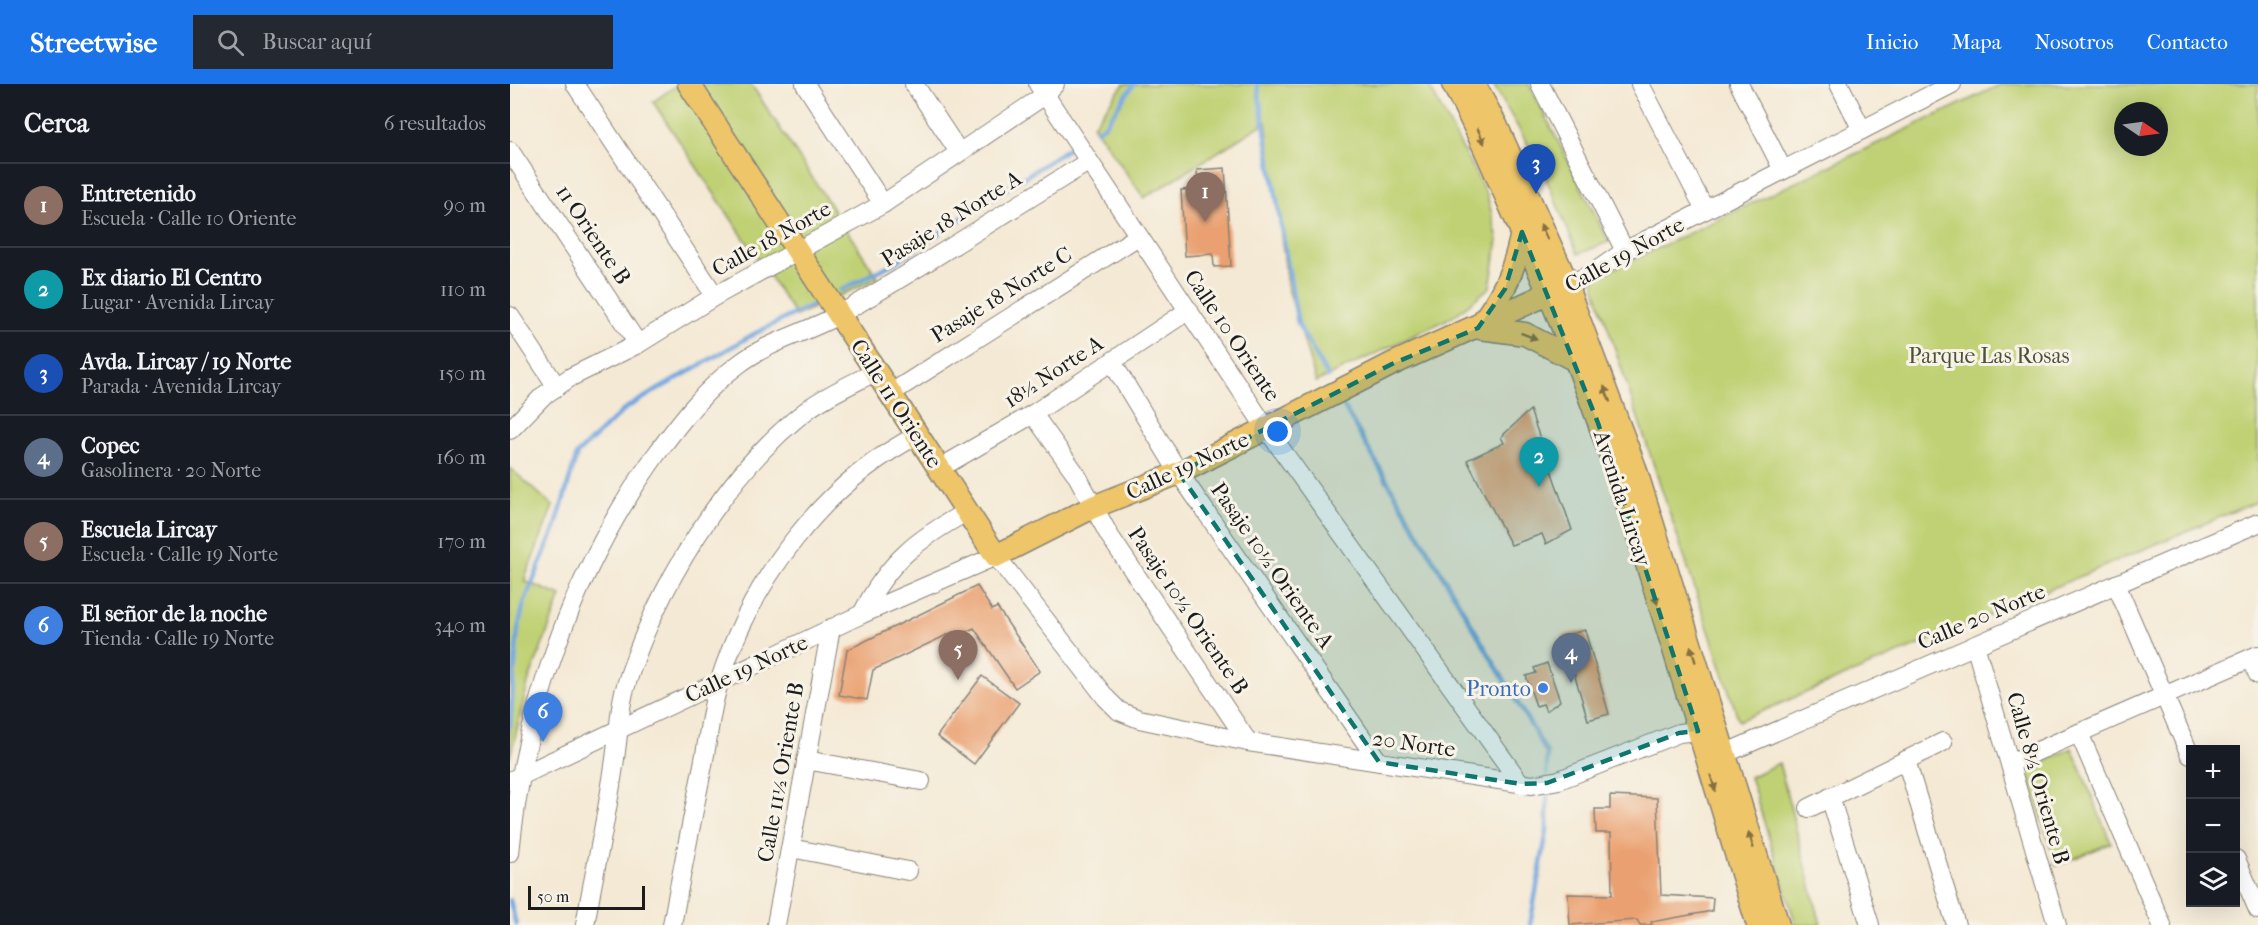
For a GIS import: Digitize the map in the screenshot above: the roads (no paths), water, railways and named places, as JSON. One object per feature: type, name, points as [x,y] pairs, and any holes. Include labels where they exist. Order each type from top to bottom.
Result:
[{"type":"main road","name":"Calle 11 Oriente","points":[[689,84],[996,555]]},
{"type":"main road","name":"Avenida Lircay","points":[[1453,84],[1478,129],[1522,232],[1559,290],[1570,296],[1635,468],[1778,925]]},
{"type":"main road","name":"Avenida Lircay","points":[[1474,84],[1497,127],[1559,290],[1575,360],[1638,541],[1758,925]]},
{"type":"main road","points":[[1522,232],[1518,255],[1505,289],[1478,328],[1525,334],[1575,360]]},
{"type":"main road","name":"Calle 19 Norte","points":[[996,555],[1093,507],[1179,473],[1392,364],[1478,328],[1559,290]]},
{"type":"street","points":[[575,84],[715,296]]},
{"type":"street","points":[[805,84],[883,204]]},
{"type":"street","points":[[914,84],[959,152]]},
{"type":"street","points":[[1540,84],[1625,250]]},
{"type":"street","points":[[1640,84],[1705,210]]},
{"type":"street","points":[[1739,84],[1783,170]]},
{"type":"street","points":[[1839,84],[1862,130]]},
{"type":"street","name":"Calle 19 Norte","points":[[1559,290],[1593,273],[1625,250],[1862,130],[1923,91],[1952,84]]},
{"type":"street","name":"Calle 18 Norte","points":[[510,430],[543,396],[571,377],[638,344],[715,296],[883,204],[1046,88]]},
{"type":"street","name":"Calle 10 Oriente","points":[[1046,88],[1088,162],[1266,428],[1521,784]]},
{"type":"street","name":"11 Oriente B","points":[[510,151],[638,344]]},
{"type":"street","name":"Pasaje 18 Norte A","points":[[510,853],[515,779],[546,674],[572,607],[606,534],[643,473],[698,401],[727,374],[759,352],[840,315],[1088,162]]},
{"type":"street","name":"Pasaje 18 Norte C","points":[[891,393],[1137,237]]},
{"type":"street","name":"18½ Norte A","points":[[940,468],[1033,414],[1189,310]]},
{"type":"street","points":[[510,316],[557,387]]},
{"type":"street","name":"Pasaje 10½ Oriente A","points":[[1112,362],[1179,473],[1379,762]]},
{"type":"street","points":[[585,925],[624,694],[644,640],[688,552],[749,467],[787,428],[812,407],[875,372]]},
{"type":"street","name":"Pasaje 10½ Oriente B","points":[[1033,414],[1076,474],[1109,535],[1248,742]]},
{"type":"street","points":[[672,925],[719,681],[752,606],[781,559],[808,524],[859,473],[918,435]]},
{"type":"street","points":[[862,614],[880,582],[903,554],[930,532],[968,511]]},
{"type":"street","name":"Calle 20 Norte","points":[[1724,754],[2258,522]]},
{"type":"street","name":"Calle 19 Norte","points":[[515,779],[831,628],[996,555]]},
{"type":"street","name":"Calle 11 Oriente","points":[[996,555],[1106,698],[1119,711]]},
{"type":"street","points":[[2116,584],[2186,746]]},
{"type":"street","name":"Calle 11½ Oriente B","points":[[776,925],[831,628]]},
{"type":"street","name":"Calle 8½ Oriente B","points":[[1975,645],[2058,925]]},
{"type":"street","points":[[2010,763],[2254,657],[2258,675]]},
{"type":"street","name":"20 Norte","points":[[1119,711],[1139,719],[1248,742],[1521,784],[1559,780],[1679,733],[1698,731]]},
{"type":"street","points":[[2079,733],[2162,925]]},
{"type":"street","points":[[1809,808],[1943,742]]},
{"type":"street","points":[[806,760],[921,781]]},
{"type":"street","points":[[1906,760],[1956,925]]},
{"type":"street","points":[[1830,797],[1870,925]]},
{"type":"street","points":[[791,848],[908,871]]},
{"type":"street","points":[[2240,870],[2258,910]]},
{"type":"waterway","points":[[1097,130],[1104,126],[1134,84]]},
{"type":"waterway","points":[[1257,84],[1298,324],[1328,377]]},
{"type":"waterway","points":[[841,290],[892,264],[1072,146]]},
{"type":"waterway","points":[[510,727],[518,629],[524,603],[556,525],[577,454],[626,408],[754,334],[816,303]]},
{"type":"waterway","points":[[1341,402],[1547,753],[1547,774]]},
{"type":"waterway","points":[[1530,925],[1547,830],[1547,792]]},
{"type":"waterway","points":[[510,900],[516,925]]},
{"type":"place","name":"Avda. Lircay / 19 Norte","points":[[1536,194]]},
{"type":"place","name":"Entretenido","points":[[1205,222]]},
{"type":"place","name":"Ex diario El Centro","points":[[1539,487]]},
{"type":"place","name":"Escuela Lircay","points":[[958,680]]},
{"type":"place","name":"Copec","points":[[1571,683]]},
{"type":"place","name":"Pronto","points":[[1543,688]]},
{"type":"place","name":"El señor de la noche","points":[[543,742]]},
{"type":"park label","name":"Parque Las Rosas","points":[[1989,355]]}]
